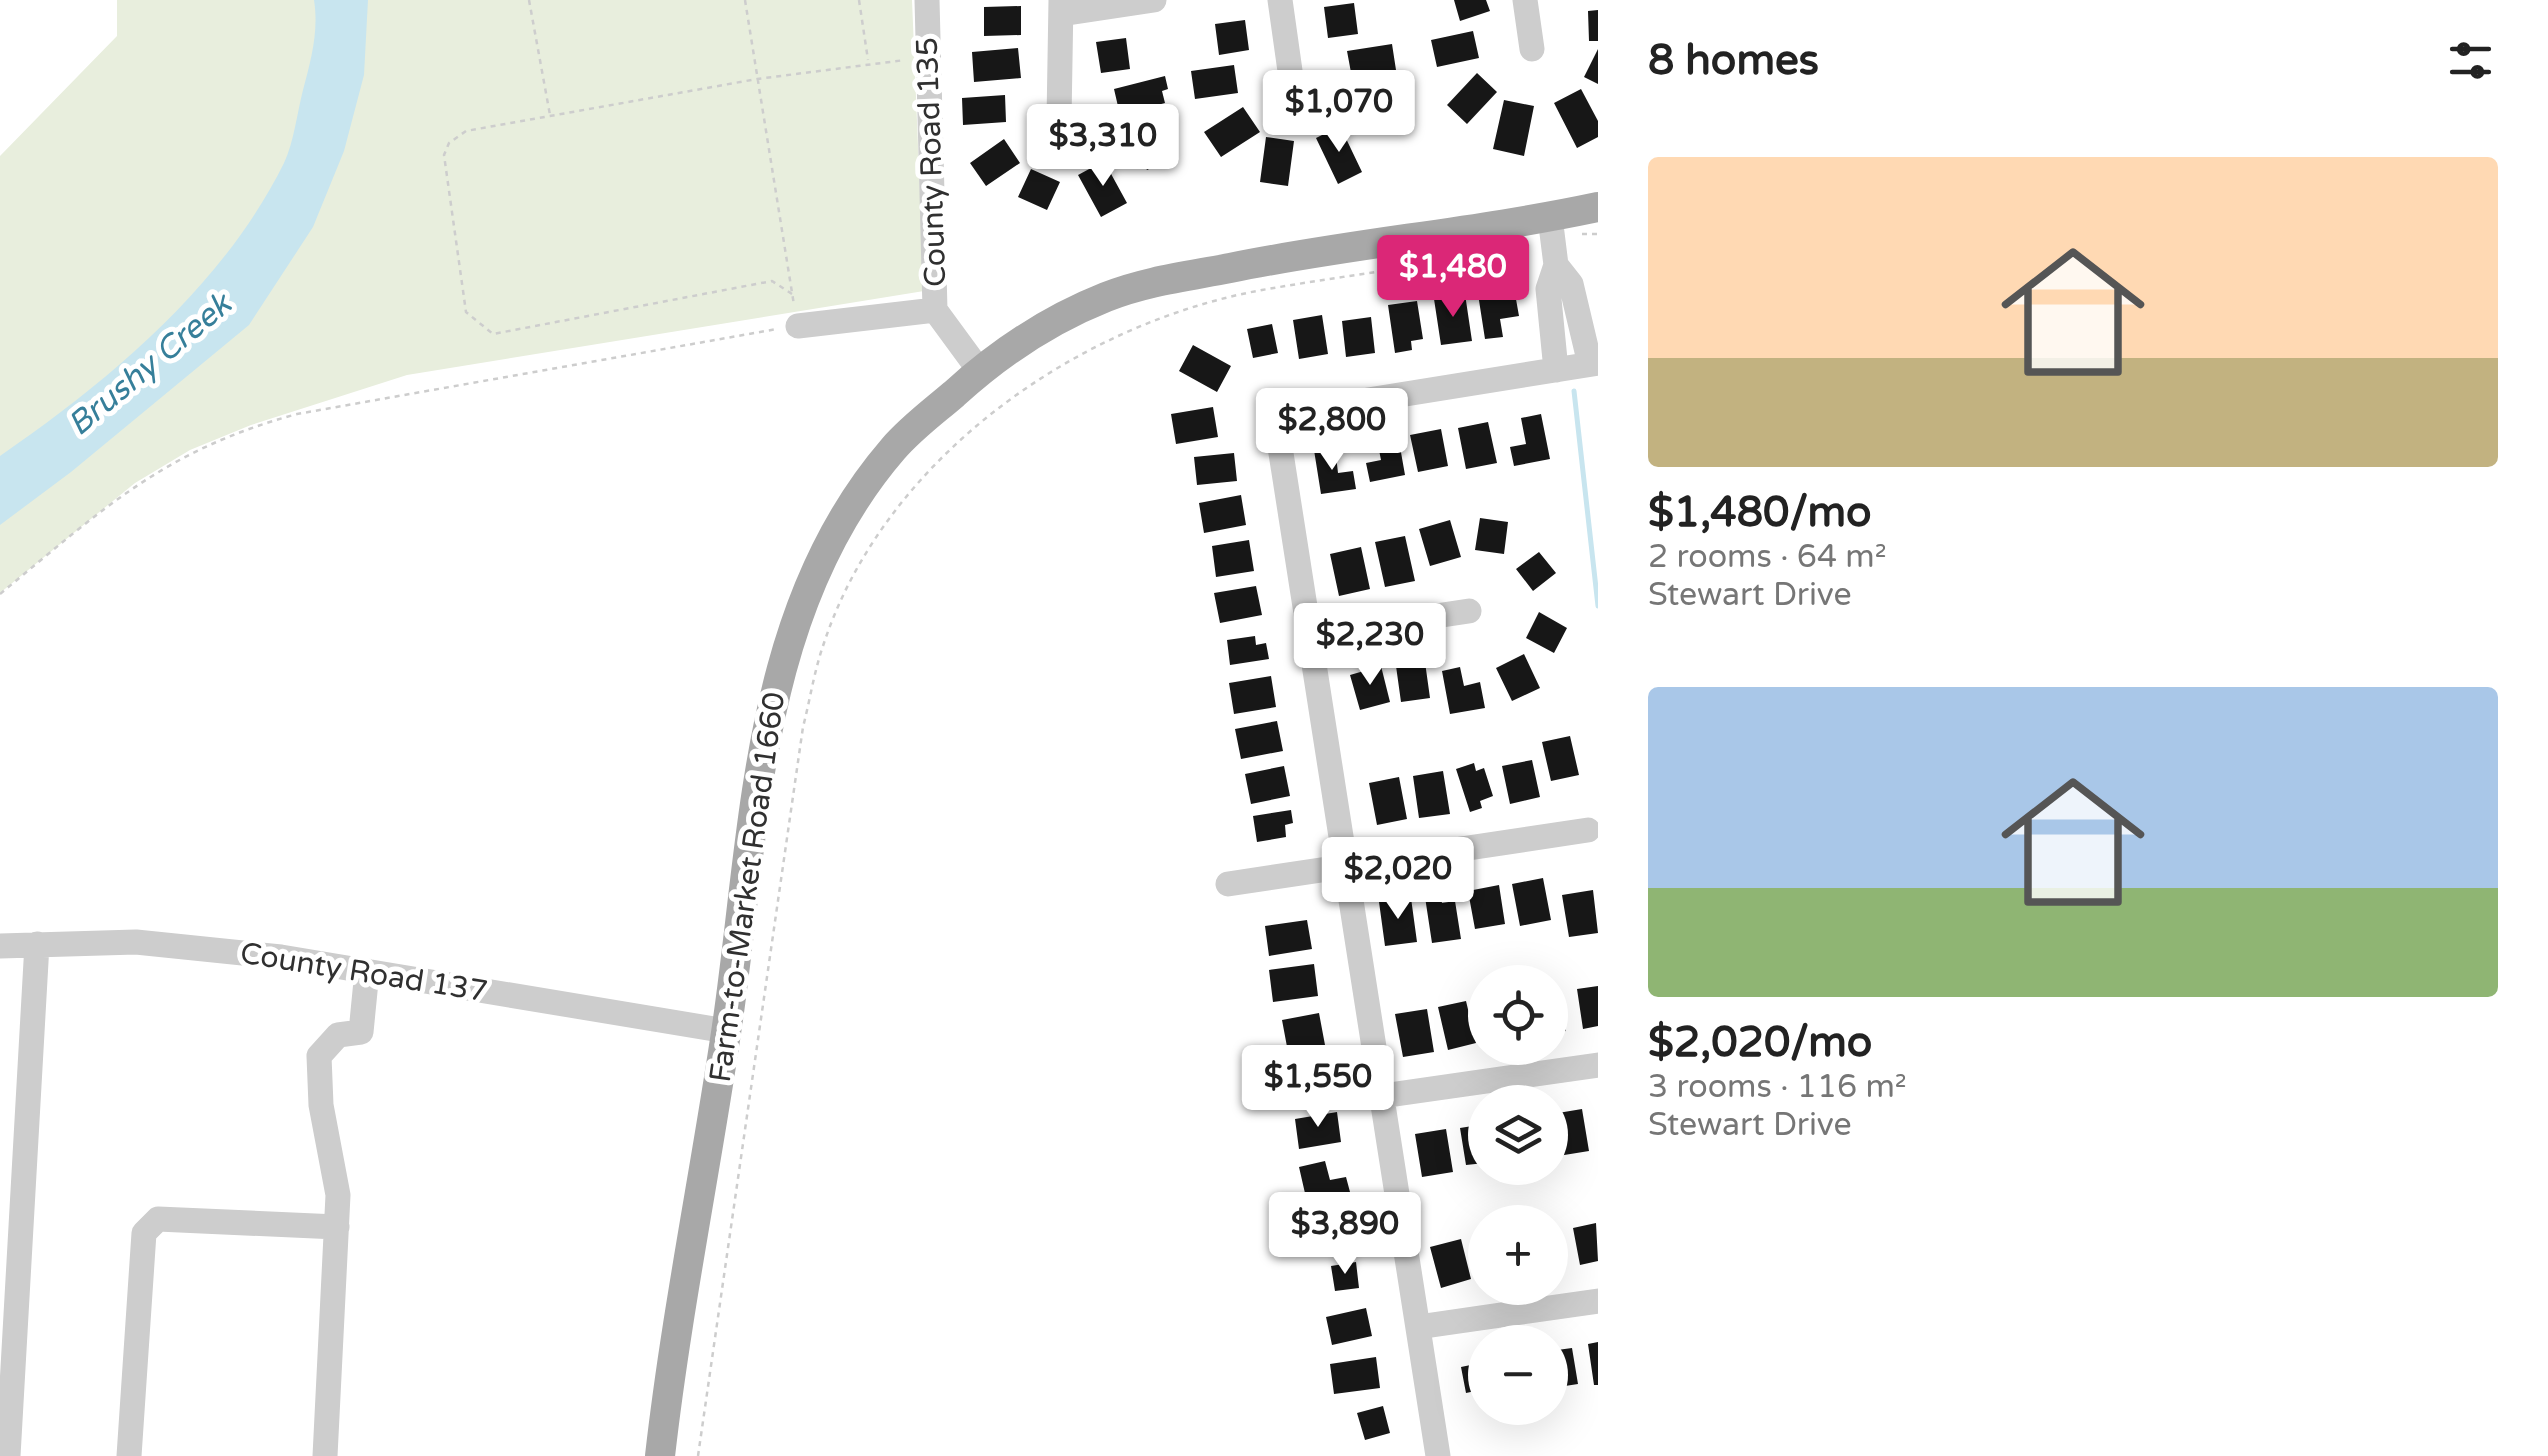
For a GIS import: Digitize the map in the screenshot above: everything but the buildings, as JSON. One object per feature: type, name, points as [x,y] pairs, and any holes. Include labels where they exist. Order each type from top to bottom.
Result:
[{"type":"main road","name":"Farm-to-Market Road 1660","points":[[660,1456],[726,1030],[768,722],[801,602],[824,551],[866,482],[905,436],[979,370],[1045,326],[1109,296],[1146,284],[1276,259],[1598,207]]},
{"type":"street","name":"County Road 135","points":[[927,0],[936,310],[979,370]]},
{"type":"street","points":[[1059,120],[1061,7],[1154,0]]},
{"type":"street","points":[[1280,0],[1292,84]]},
{"type":"street","points":[[1524,0],[1532,49]]},
{"type":"street","points":[[1550,217],[1556,265],[1548,289],[1556,370]]},
{"type":"street","points":[[1438,1456],[1275,416],[1594,363],[1572,284],[1556,265]]},
{"type":"street","points":[[798,326],[936,310]]},
{"type":"street","points":[[1309,635],[1469,612]]},
{"type":"street","points":[[1228,884],[1588,830]]},
{"type":"street","name":"County Road 137","points":[[0,946],[136,942],[281,957],[726,1030]]},
{"type":"street","points":[[8,1456],[10,1257],[37,944]]},
{"type":"street","points":[[326,1456],[338,1196],[321,1105],[319,1056],[338,1035],[362,1032],[368,971]]},
{"type":"street","points":[[1382,1096],[1598,1065]]},
{"type":"street","points":[[129,1456],[144,1233],[158,1220],[336,1227]]},
{"type":"street","points":[[1418,1327],[1598,1301]]},
{"type":"path","points":[[530,0],[550,116]]},
{"type":"path","points":[[0,594],[134,485],[190,452],[250,426],[297,414],[798,326],[745,0]]},
{"type":"path","points":[[859,0],[868,62]]},
{"type":"path","points":[[793,296],[782,284],[772,281],[493,334],[466,312],[444,155],[449,143],[466,131],[757,78],[868,62],[929,59]]},
{"type":"path","points":[[698,1456],[803,727],[823,644],[854,578],[894,512],[936,462],[986,417],[1048,372],[1114,339],[1204,303],[1260,290],[1504,252],[1526,240]]},
{"type":"green space","points":[[117,0],[912,0],[924,291],[407,375],[251,425],[190,450],[135,483],[0,593],[0,156],[117,36]]},
{"type":"water","name":"Brushy Creek","points":[[314,0],[368,0],[364,75],[344,151],[313,227],[249,325],[71,472],[0,525],[0,456],[82,395],[160,327],[196,290],[259,208],[284,163],[293,137],[313,45]]},
{"type":"waterway","points":[[1574,391],[1598,606]]}]
